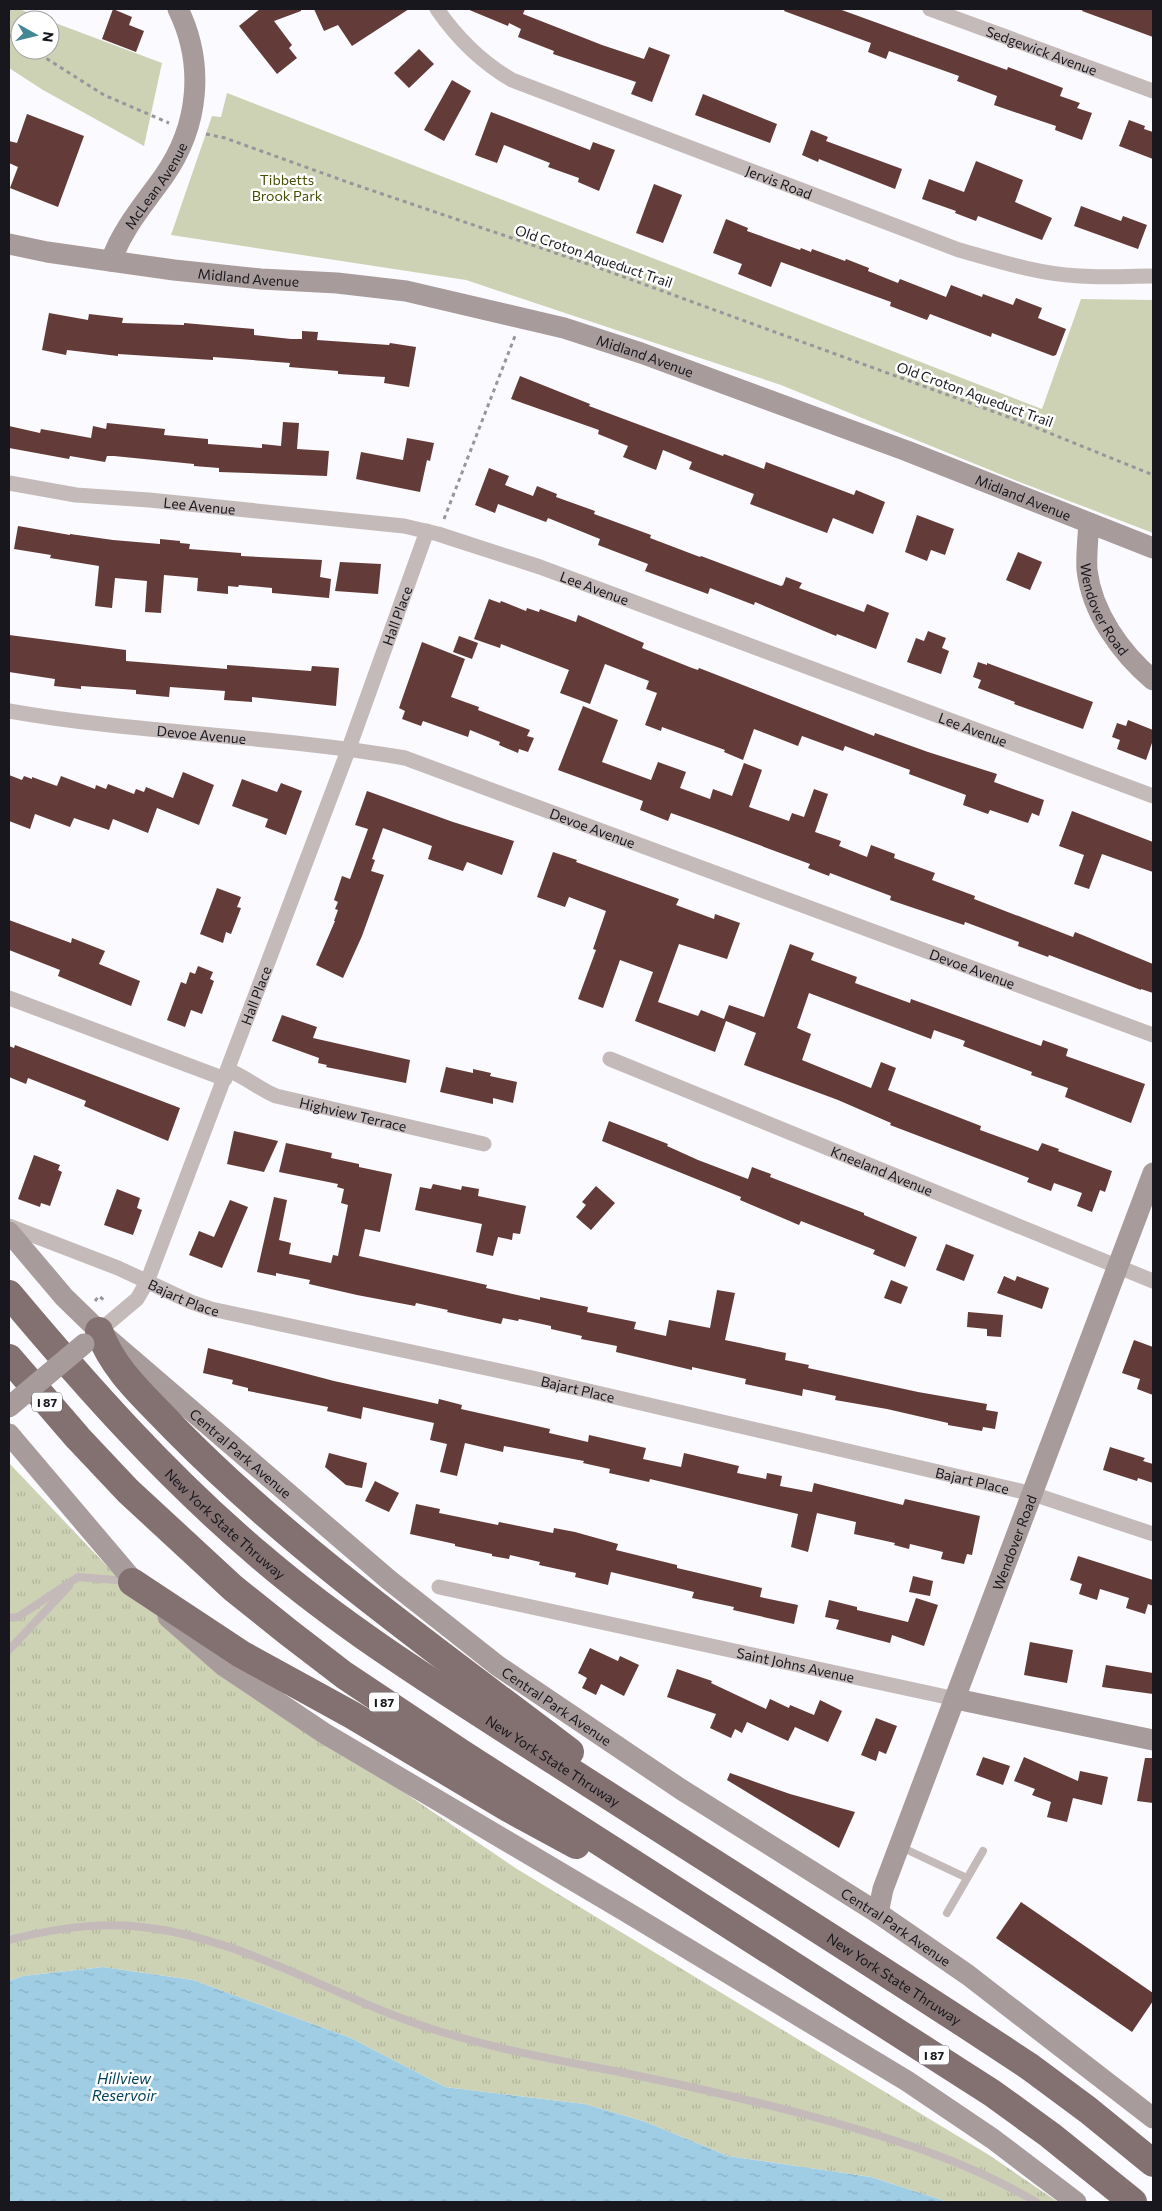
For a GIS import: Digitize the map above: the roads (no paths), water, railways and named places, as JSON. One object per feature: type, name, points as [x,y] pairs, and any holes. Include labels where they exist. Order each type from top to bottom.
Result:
[{"type":"highway","name":"New York State Thruway","points":[[9,1294],[46,1340],[157,1462],[208,1510],[302,1590],[366,1638],[433,1683],[1030,2067],[1088,2110],[1153,2163]]},
{"type":"highway","points":[[91,1338],[129,1381],[200,1454],[260,1509],[428,1644],[733,1876]]},
{"type":"highway","name":"I 87","points":[[9,1358],[78,1438],[128,1491],[226,1582],[288,1632],[403,1714],[992,2093],[1050,2135],[1133,2202]]},
{"type":"highway","points":[[132,1582],[241,1654],[401,1742],[508,1808],[725,1921]]},
{"type":"main road","name":"McLean Avenue","points":[[110,261],[122,235],[173,162],[187,129],[194,97],[195,69],[189,37],[178,9]]},
{"type":"main road","points":[[9,244],[46,252],[110,261]]},
{"type":"main road","name":"Midland Avenue","points":[[110,261],[261,279],[337,283],[406,291],[522,316],[650,357],[907,452],[1153,548]]},
{"type":"main road","name":"Wendover Road","points":[[1088,523],[1087,569],[1095,600],[1120,646],[1153,680]]},
{"type":"main road","name":"Wendover Road","points":[[878,1913],[883,1889],[1153,1173]]},
{"type":"main road","name":"Central Park Avenue","points":[[9,1232],[64,1297],[91,1338],[498,1666],[682,1790],[878,1913],[968,1975],[1153,2118]]},
{"type":"main road","name":"Hall Place","points":[[9,1407],[91,1338]]},
{"type":"main road","points":[[9,1434],[132,1582],[182,1630],[224,1666],[324,1733],[634,1916],[907,2082],[992,2139],[1076,2202]]},
{"type":"main road","name":"Saint Johns Avenue","points":[[956,1699],[1153,1740]]},
{"type":"street","name":"Jervis Road","points":[[437,9],[448,25],[489,67],[512,80],[959,250],[1008,264],[1047,272],[1080,276],[1153,276]]},
{"type":"street","name":"Sedgewick Avenue","points":[[930,9],[1153,91]]},
{"type":"street","name":"Lee Avenue","points":[[9,483],[76,495],[149,500],[384,524],[433,532],[540,566],[1153,796]]},
{"type":"street","name":"Hall Place","points":[[91,1338],[137,1299],[147,1282],[349,748],[433,532]]},
{"type":"street","name":"Devoe Avenue","points":[[9,711],[76,722],[349,748],[405,758],[1153,1035]]},
{"type":"street","name":"Highview Terrace","points":[[9,998],[226,1075],[242,1076],[265,1092],[276,1096],[484,1144]]},
{"type":"street","name":"Kneeland Avenue","points":[[610,1059],[1153,1281]]},
{"type":"street","name":"Bajart Place","points":[[9,1226],[211,1309],[537,1379],[1033,1494],[1153,1534]]},
{"type":"street","name":"Saint Johns Avenue","points":[[439,1587],[956,1699]]},
{"type":"lane","points":[[9,1618],[18,1617],[78,1576],[132,1582]]},
{"type":"lane","points":[[9,1650],[78,1576]]},
{"type":"lane","points":[[899,1846],[967,1878]]},
{"type":"lane","points":[[947,1913],[983,1851]]},
{"type":"lane","points":[[9,1940],[56,1928],[111,1925],[154,1928],[208,1940],[270,1963],[392,2016],[421,2026],[510,2050],[661,2080],[764,2104],[891,2138],[971,2167],[1036,2202]]},
{"type":"water","name":"Hillview Reservoir","points":[[103,1967],[193,1980],[351,2038],[445,2087],[585,2104],[646,2122],[728,2156],[871,2177],[948,2202],[9,2202],[9,1981],[23,1976]]},
{"type":"park label","name":"Tibbetts Brook Park","points":[[287,187]]}]
